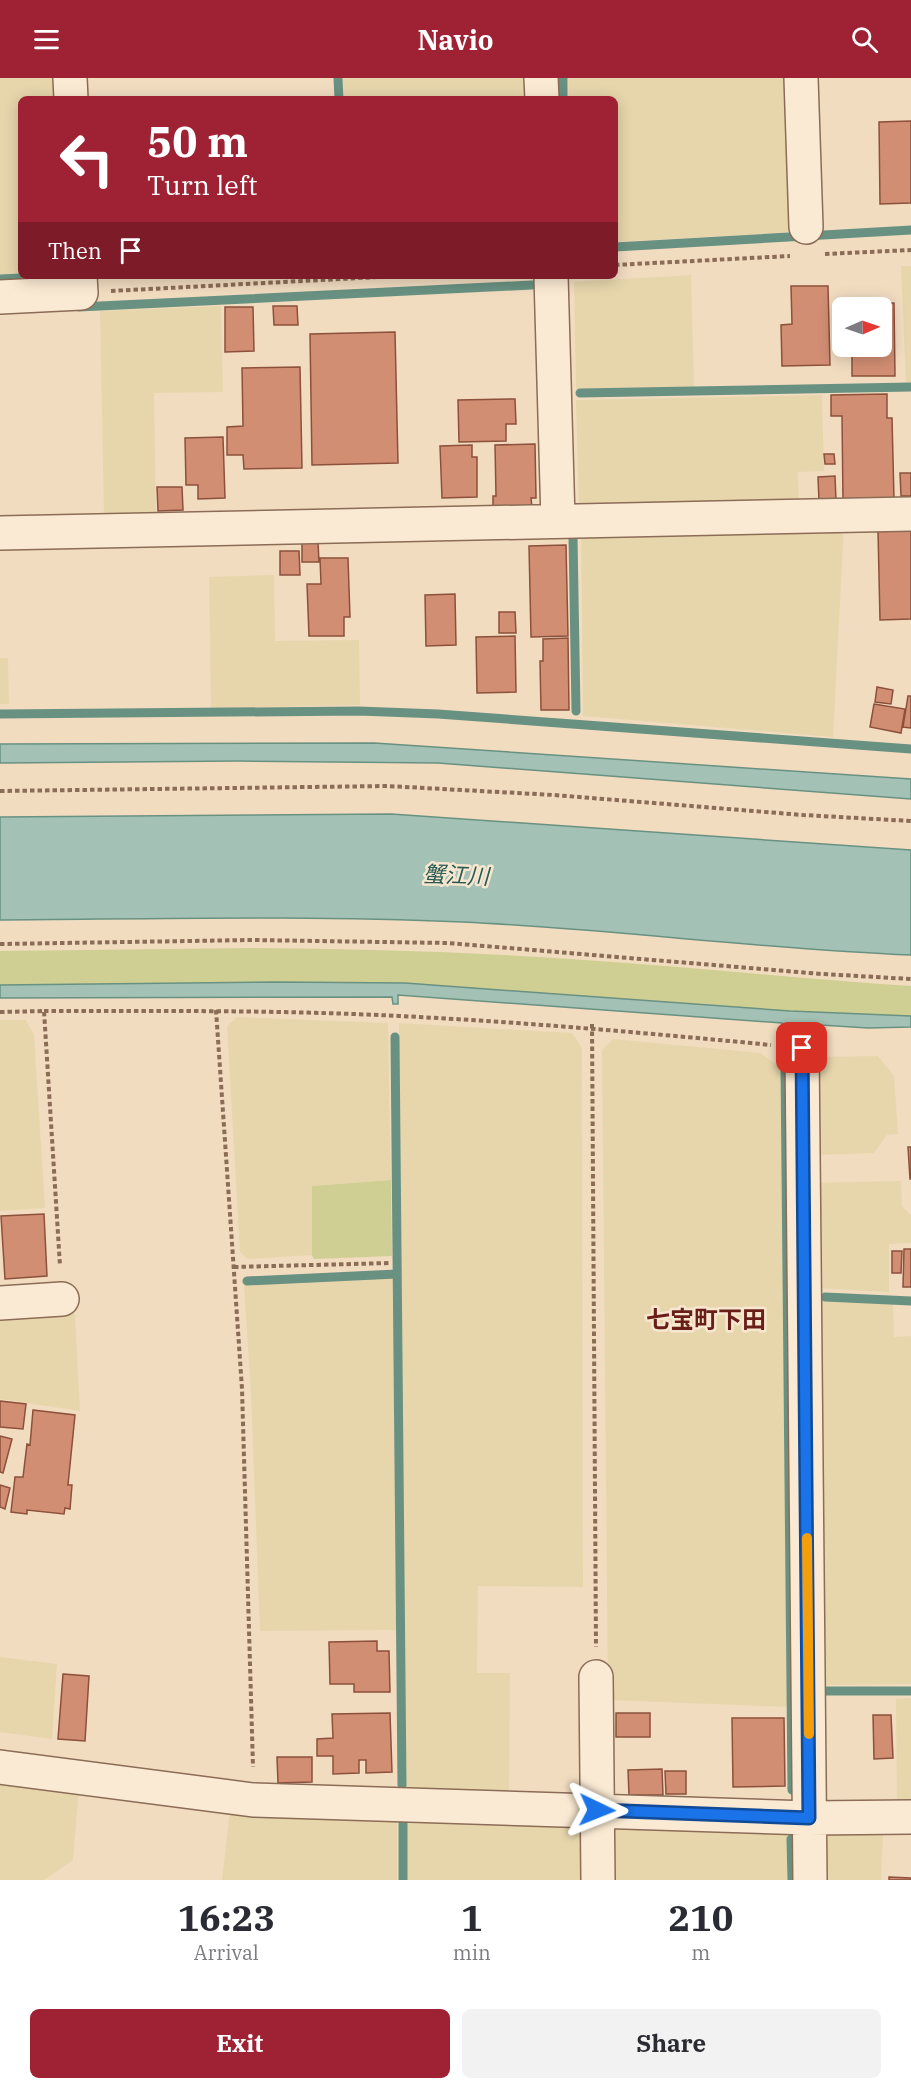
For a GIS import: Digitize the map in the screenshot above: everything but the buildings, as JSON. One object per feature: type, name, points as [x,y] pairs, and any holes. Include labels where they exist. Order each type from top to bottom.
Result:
[{"type":"street","points":[[70,78],[71,96]]},
{"type":"street","points":[[541,78],[542,96]]},
{"type":"street","points":[[801,78],[807,246]]},
{"type":"street","points":[[550,279],[558,520]]},
{"type":"street","points":[[0,297],[80,284]]},
{"type":"street","points":[[0,533],[911,514]]},
{"type":"street","points":[[802,1048],[810,1880]]},
{"type":"street","points":[[0,1303],[62,1299]]},
{"type":"street","points":[[596,1677],[598,1880]]},
{"type":"street","points":[[0,1767],[253,1800],[809,1818],[911,1817]]},
{"type":"path","points":[[618,265],[807,246],[911,250]]},
{"type":"path","points":[[80,284],[279,279]]},
{"type":"path","points":[[0,792],[387,786],[554,795],[802,815],[911,821]]},
{"type":"path","points":[[0,944],[252,940],[448,943],[810,974],[911,979]]},
{"type":"path","points":[[216,1010],[242,1389],[253,1800]]},
{"type":"path","points":[[0,1012],[216,1010],[398,1016],[592,1025],[802,1048]]},
{"type":"path","points":[[44,1011],[62,1299]]},
{"type":"path","points":[[592,1025],[596,1677]]},
{"type":"path","points":[[234,1267],[391,1263]]},
{"type":"shaded area","points":[[0,78],[61,78],[62,96],[18,96],[18,275],[0,277]]},
{"type":"shaded area","points":[[343,78],[530,78],[531,96],[344,96]]},
{"type":"shaded area","points":[[568,78],[787,78],[793,232],[618,242],[618,96],[569,96]]},
{"type":"shaded area","points":[[901,266],[911,266],[911,385],[906,385]]},
{"type":"shaded area","points":[[691,275],[694,387],[576,389],[574,282]]},
{"type":"shaded area","points":[[221,306],[223,392],[154,393],[156,517],[104,518],[100,311]]},
{"type":"shaded area","points":[[822,395],[824,471],[798,472],[799,509],[579,513],[576,400]]},
{"type":"shaded area","points":[[844,525],[833,737],[583,716],[581,533]]},
{"type":"shaded area","points":[[274,575],[275,641],[359,640],[360,705],[211,708],[209,577]]},
{"type":"shaded area","points":[[0,658],[8,658],[9,704],[0,704]]},
{"type":"shaded area","points":[[237,1017],[388,1023],[391,1180],[312,1186],[312,1255],[248,1259],[240,1252],[227,1026]]},
{"type":"shaded area","points":[[0,1020],[26,1020],[34,1035],[45,1208],[0,1211]]},
{"type":"shaded area","points":[[399,1023],[572,1033],[582,1048],[583,1587],[478,1586],[477,1673],[510,1673],[509,1795],[406,1793]]},
{"type":"shaded area","points":[[613,1039],[761,1053],[781,1069],[787,1707],[608,1700],[602,1050]]},
{"type":"shaded area","points":[[878,1056],[894,1076],[898,1134],[887,1135],[874,1153],[815,1155],[813,1071],[822,1057]]},
{"type":"shaded area","points":[[901,1181],[902,1206],[911,1215],[911,1243],[889,1244],[889,1292],[813,1288],[812,1183]]},
{"type":"shaded area","points":[[394,1278],[398,1630],[260,1631],[251,1395],[244,1284]]},
{"type":"shaded area","points":[[815,1300],[893,1304],[894,1337],[911,1336],[911,1684],[817,1685]]},
{"type":"shaded area","points":[[68,1308],[75,1314],[80,1411],[0,1399],[0,1314]]},
{"type":"shaded area","points":[[0,1657],[57,1664],[52,1739],[0,1732]]},
{"type":"shaded area","points":[[911,1698],[911,1806],[897,1806],[896,1699]]},
{"type":"shaded area","points":[[0,1777],[79,1789],[73,1860],[44,1880],[0,1880]]},
{"type":"shaded area","points":[[230,1810],[397,1816],[397,1880],[222,1880]]},
{"type":"shaded area","points":[[407,1816],[581,1820],[592,1880],[406,1880]]},
{"type":"shaded area","points":[[622,1822],[787,1827],[787,1880],[612,1880],[612,1834]]},
{"type":"shaded area","points":[[832,1831],[883,1831],[881,1880],[824,1880],[824,1839]]},
{"type":"green space","points":[[253,948],[419,951],[543,957],[911,986],[911,1016],[790,1011],[405,983],[0,985],[0,951]]},
{"type":"green space","points":[[391,1180],[392,1256],[314,1259],[312,1255],[312,1186]]},
{"type":"water","points":[[374,743],[911,779],[911,799],[438,763],[238,761],[0,763],[0,744]]},
{"type":"water","name":"蟹江川","points":[[391,814],[911,850],[911,955],[463,922],[289,918],[0,920],[0,817]]},
{"type":"water","points":[[405,983],[790,1011],[911,1016],[911,1027],[868,1028],[789,1023],[789,1033],[783,1034],[782,1023],[398,995],[398,1004],[393,1004],[392,997],[0,998],[0,985]]},
{"type":"waterway","points":[[338,78],[339,96]]},
{"type":"waterway","points":[[563,78],[563,96]]},
{"type":"waterway","points":[[618,247],[911,230]]},
{"type":"waterway","points":[[0,279],[18,278]]},
{"type":"waterway","points":[[79,307],[532,285]]},
{"type":"waterway","points":[[580,393],[911,387]]},
{"type":"waterway","points":[[573,537],[576,711]]},
{"type":"waterway","points":[[0,714],[359,711],[438,714],[911,749]]},
{"type":"waterway","points":[[395,1037],[402,1785]]},
{"type":"waterway","points":[[785,1067],[792,1790]]},
{"type":"waterway","points":[[247,1281],[397,1274]]},
{"type":"waterway","points":[[825,1297],[911,1301]]},
{"type":"waterway","points":[[823,1691],[911,1691]]},
{"type":"waterway","points":[[403,1816],[403,1880]]},
{"type":"waterway","points":[[791,1839],[792,1880]]},
{"type":"slow traffic","points":[[807,1538],[809,1734]]},
{"type":"district","name":"七宝町下田","points":[[706,1320]]},
{"type":"route","points":[[597,1810],[809,1818],[802,1048]]}]
